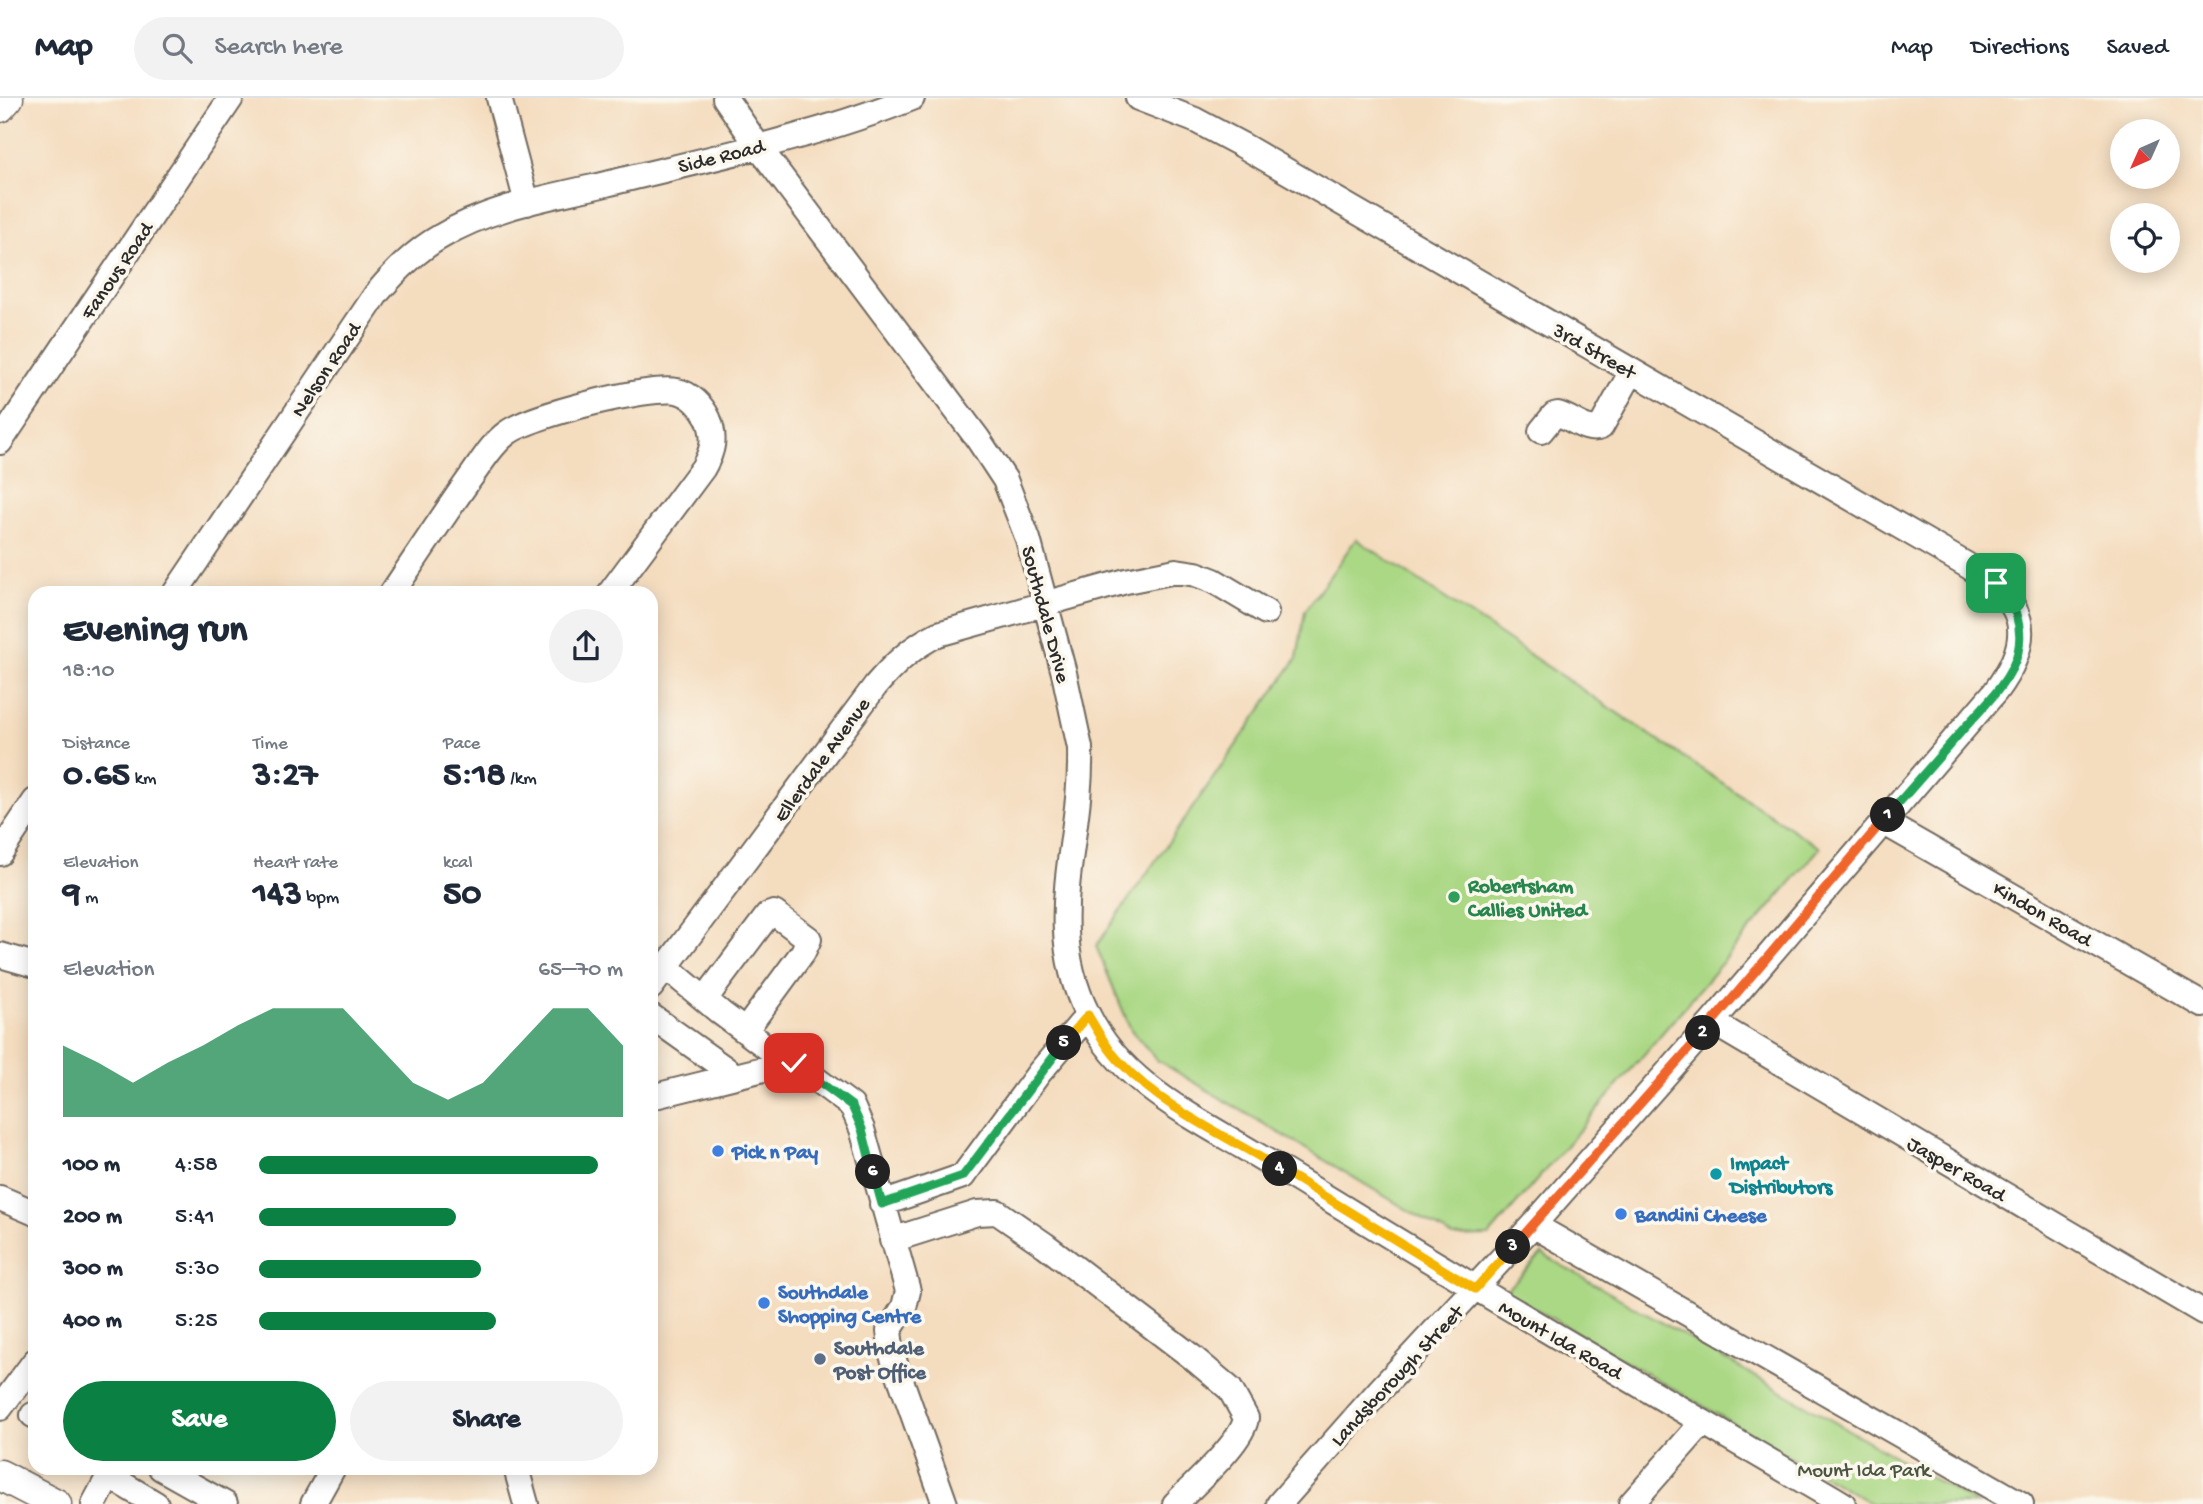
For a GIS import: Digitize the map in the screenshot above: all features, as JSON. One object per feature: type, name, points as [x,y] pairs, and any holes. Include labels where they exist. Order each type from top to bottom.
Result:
[{"type":"main road","points":[[0,107],[8,98]]},
{"type":"main road","points":[[0,1475],[56,1504]]},
{"type":"street","name":"Fanous Road","points":[[0,442],[230,98]]},
{"type":"street","points":[[499,98],[527,203]]},
{"type":"street","name":"Southdale Drive","points":[[726,98],[758,146],[995,463],[1021,519],[1046,606],[1080,748],[1081,771],[1068,871],[1065,919],[1069,960],[1088,1015]]},
{"type":"street","name":"Side Road","points":[[527,203],[758,146],[885,109],[912,98]]},
{"type":"street","name":"3rd Street","points":[[1138,98],[1195,120],[1242,145],[1985,576],[2004,592],[2011,602],[2019,635]]},
{"type":"street","name":"Nelson Road","points":[[180,586],[356,323],[393,274],[441,236],[480,218],[527,203]]},
{"type":"street","points":[[1541,431],[1554,415],[1558,414],[1590,429],[1601,427],[1632,371]]},
{"type":"street","points":[[397,586],[458,495],[496,443],[510,430],[531,420],[631,394],[676,391],[695,401],[705,412],[711,425],[711,454],[615,586]]},
{"type":"street","name":"Ellerdale Avenue","points":[[658,978],[876,685],[920,643],[938,634],[1046,606],[1126,581],[1176,571],[1196,574],[1214,581],[1266,612]]},
{"type":"street","name":"Landsborough Street","points":[[1279,1504],[1378,1391],[1533,1225],[1712,1022],[2001,685],[2018,653],[2019,635]]},
{"type":"street","points":[[0,853],[28,811]]},
{"type":"street","name":"Kindon Road","points":[[1883,822],[2203,1005]]},
{"type":"street","points":[[705,999],[768,915],[774,913],[803,933],[809,939],[803,952],[745,1031]]},
{"type":"street","points":[[0,955],[28,963]]},
{"type":"street","points":[[666,967],[745,1031],[788,1063],[801,1066],[852,1106],[862,1129],[908,1296],[889,1331],[892,1355],[946,1504]]},
{"type":"street","points":[[882,1204],[963,1176],[1039,1073],[1088,1015]]},
{"type":"street","name":"Mount Ida Road","points":[[1088,1015],[1122,1064],[1166,1101],[1475,1289],[1843,1504]]},
{"type":"street","points":[[658,1021],[734,1076]]},
{"type":"street","name":"Jasper Road","points":[[1712,1022],[2203,1312]]},
{"type":"street","points":[[661,1094],[788,1063]]},
{"type":"street","points":[[963,1176],[977,1213]]},
{"type":"street","points":[[0,1198],[28,1210]]},
{"type":"street","points":[[892,1240],[977,1213],[997,1212],[1045,1245],[1230,1389],[1246,1418],[1244,1428],[1235,1442],[1175,1504]]},
{"type":"street","points":[[1533,1225],[2021,1504]]},
{"type":"street","points":[[0,1408],[28,1370]]},
{"type":"street","points":[[1631,1504],[1703,1422]]},
{"type":"street","points":[[94,1504],[108,1475]]},
{"type":"street","points":[[116,1475],[156,1504]]},
{"type":"street","points":[[173,1475],[225,1504]]},
{"type":"street","points":[[313,1504],[329,1475]]},
{"type":"street","points":[[518,1475],[526,1504]]},
{"type":"green space","name":"Robertsham Callies United","points":[[1356,539],[1820,848],[1489,1236],[1453,1237],[1157,1060],[1131,1030],[1096,946],[1297,658],[1305,611]]},
{"type":"green space","name":"Mount Ida Park","points":[[1542,1254],[1977,1504],[1872,1504],[1505,1291]]},
{"type":"place","name":"Robertsham Callies United","points":[[1454,897]]},
{"type":"place","name":"Pick n Pay","points":[[718,1151]]},
{"type":"place","name":"Impact Distributors","points":[[1716,1174]]},
{"type":"place","name":"Bandini Cheese","points":[[1621,1214]]},
{"type":"place","name":"Southdale Shopping Centre","points":[[764,1303]]},
{"type":"place","name":"Southdale Post Office","points":[[820,1359]]},
{"type":"route","points":[[794,1063],[852,1106],[862,1129],[882,1204],[963,1176],[1039,1073],[1088,1015],[1122,1064],[1166,1101],[1475,1289],[1712,1022],[1995,692],[2014,664],[2019,635],[2015,611],[1996,583]]}]
